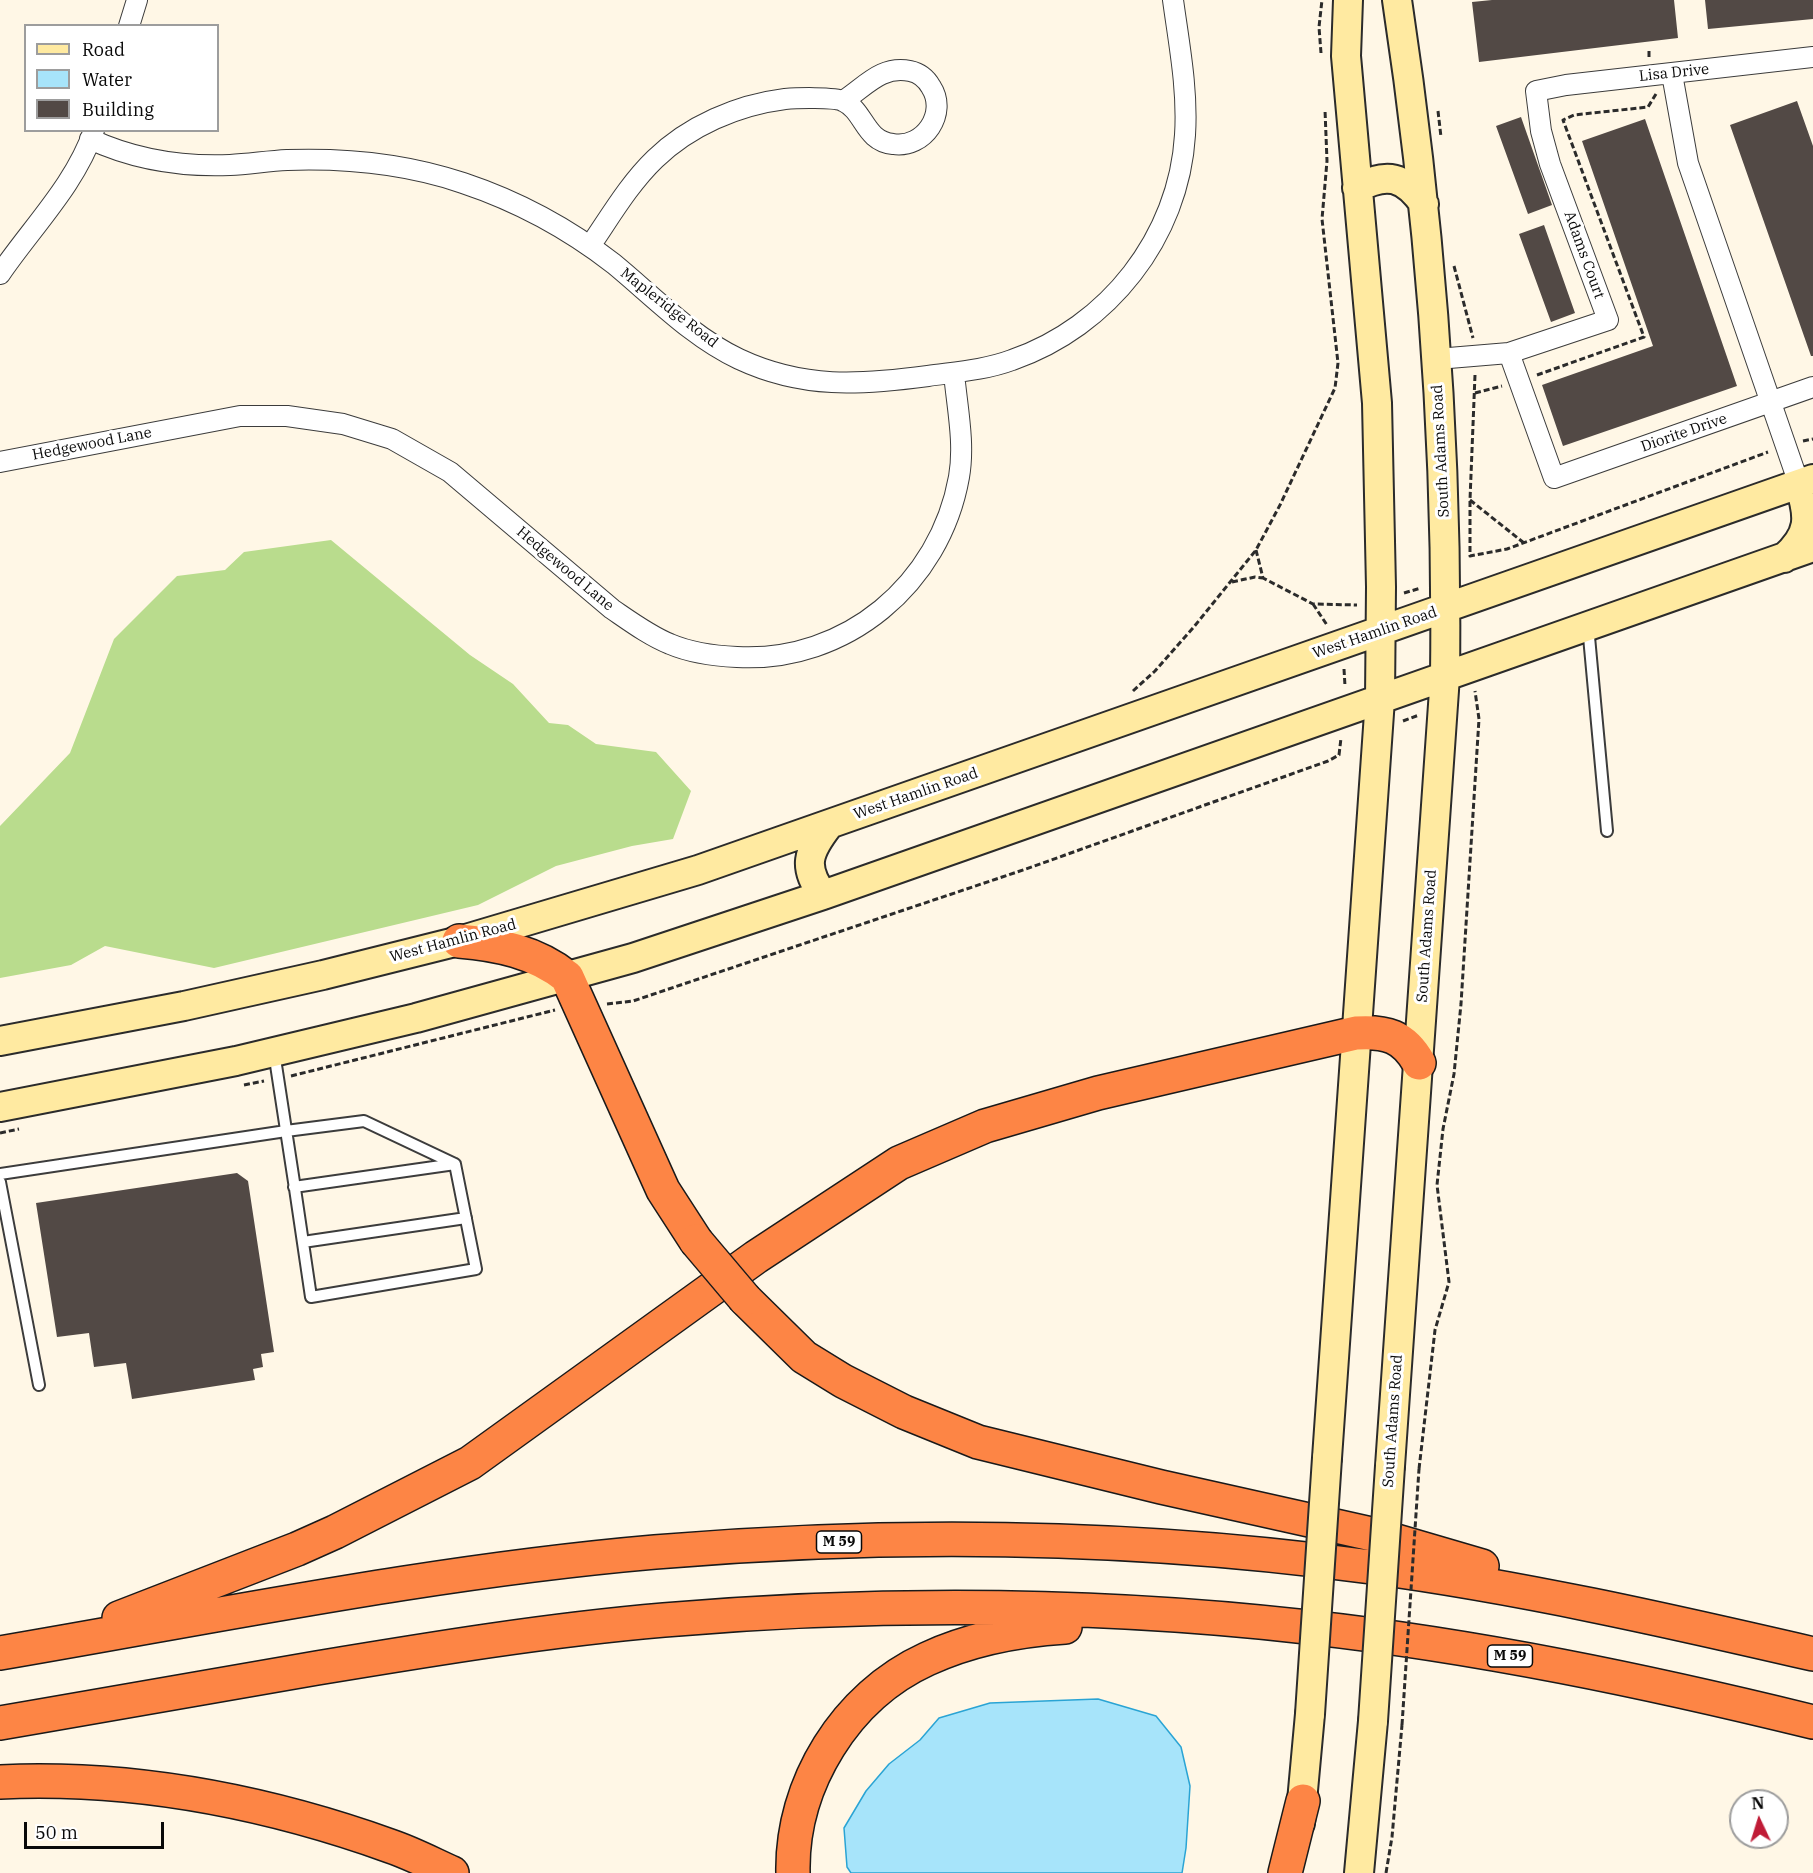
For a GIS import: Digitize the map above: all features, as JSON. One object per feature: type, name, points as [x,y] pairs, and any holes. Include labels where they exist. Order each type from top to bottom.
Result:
[{"type":"highway","points":[[459,941],[482,943],[516,951],[554,966],[567,976],[663,1190],[696,1241],[745,1299],[804,1357],[843,1380],[904,1412],[978,1443],[1161,1488],[1376,1535],[1632,1612]]},
{"type":"highway","points":[[47,1645],[297,1549],[470,1463],[756,1257],[899,1163],[985,1126],[1087,1097],[1356,1034],[1373,1032],[1387,1034],[1411,1050],[1419,1063]]},
{"type":"highway","name":"M 59","points":[[0,1653],[423,1581],[544,1564],[723,1547],[910,1540],[994,1540],[1172,1547],[1306,1559],[1461,1580],[1632,1612],[1813,1654]]},
{"type":"highway","name":"M 59","points":[[0,1723],[451,1646],[553,1631],[659,1620],[797,1611],[909,1607],[1044,1609],[1203,1617],[1316,1628],[1499,1654],[1619,1677],[1813,1722]]},
{"type":"highway","points":[[793,1873],[795,1838],[800,1813],[814,1773],[825,1753],[838,1733],[867,1701],[907,1669],[952,1649],[1018,1632],[1203,1617]]},
{"type":"highway","points":[[0,1782],[41,1780],[129,1784],[259,1806],[391,1846],[452,1873]]},
{"type":"highway","points":[[1286,1873],[1303,1801]]},
{"type":"main road","points":[[1294,1873],[1310,1714],[1380,699],[1382,631],[1377,403],[1346,56],[1348,0]]},
{"type":"main road","name":"South Adams Road","points":[[1359,1873],[1373,1721],[1446,676],[1442,450],[1437,359],[1424,204],[1397,0]]},
{"type":"main road","points":[[1357,188],[1374,180],[1395,179],[1414,190],[1424,204]]},
{"type":"main road","points":[[1784,558],[1796,548],[1806,530],[1806,482]]},
{"type":"main road","name":"West Hamlin Road","points":[[0,1041],[251,992],[459,941],[698,870],[1806,482]]},
{"type":"main road","points":[[0,1107],[274,1052],[416,1018],[633,958],[823,895],[1813,547]]},
{"type":"main road","points":[[823,895],[815,885],[809,864],[816,842],[828,826]]},
{"type":"street","points":[[130,24],[137,0]]},
{"type":"street","name":"Mapleridge Road","points":[[92,135],[109,148],[152,161],[178,165],[221,165],[285,160],[359,161],[427,173],[463,183],[539,215],[590,246],[711,344],[737,359],[768,371],[798,378],[851,384],[954,373],[1011,361],[1061,337],[1085,321],[1108,302],[1136,270],[1161,231],[1174,195],[1185,137],[1185,108],[1173,0]]},
{"type":"street","name":"Lisa Drive","points":[[1536,91],[1566,85],[1813,57]]},
{"type":"street","points":[[590,246],[630,189],[654,160],[677,140],[728,113],[775,100],[797,98],[843,101],[856,112],[873,135],[893,144],[905,144],[918,140],[927,132],[936,115],[937,103],[926,79],[916,72],[900,69],[877,75],[843,101]]},
{"type":"street","points":[[1672,74],[1688,163],[1771,402],[1806,482]]},
{"type":"street","name":"Adams Court","points":[[1437,359],[1509,353],[1608,320],[1550,164],[1536,91]]},
{"type":"street","points":[[0,274],[54,202],[79,164],[92,135]]},
{"type":"street","name":"Diorite Drive","points":[[1509,353],[1554,478],[1813,387]]},
{"type":"street","name":"Hedgewood Lane","points":[[0,462],[240,416],[286,416],[343,424],[392,440],[450,472],[612,609],[639,627],[670,644],[697,652],[755,658],[798,652],[859,628],[897,598],[922,568],[939,539],[959,476],[961,446],[954,373]]},
{"type":"lane","points":[[1588,626],[1607,831]]},
{"type":"lane","points":[[274,1052],[311,1297],[476,1269],[455,1164]]},
{"type":"lane","points":[[0,1174],[364,1121],[455,1164]]},
{"type":"lane","points":[[294,1187],[455,1164]]},
{"type":"lane","points":[[0,1182],[39,1385]]},
{"type":"lane","points":[[303,1242],[465,1218]]},
{"type":"path","points":[[1322,0],[1319,27],[1322,59]]},
{"type":"path","points":[[1131,693],[1155,671],[1256,550],[1280,505],[1335,388],[1338,363],[1322,219],[1327,161],[1325,102]]},
{"type":"path","points":[[1470,500],[1524,543]]},
{"type":"path","points":[[1256,550],[1263,578]]},
{"type":"path","points":[[1230,582],[1255,577],[1263,578],[1313,604],[1356,606]]},
{"type":"path","points":[[1403,594],[1423,587]]},
{"type":"path","points":[[1313,604],[1328,626]]},
{"type":"path","points":[[1344,667],[1345,688]]},
{"type":"path","points":[[1386,1873],[1392,1838],[1402,1725],[1419,1469],[1435,1330],[1449,1282],[1437,1185],[1443,1129],[1454,1074],[1462,992],[1479,719],[1475,690]]},
{"type":"path","points":[[1400,722],[1421,714]]},
{"type":"green space","points":[[331,540],[470,655],[513,684],[549,723],[568,725],[596,744],[656,752],[691,791],[673,839],[632,846],[556,866],[478,905],[214,968],[105,946],[71,965],[0,978],[0,826],[70,753],[114,639],[177,576],[225,570],[244,552]]},
{"type":"water","points":[[1098,1699],[1156,1716],[1181,1747],[1190,1786],[1182,1873],[851,1873],[847,1867],[844,1828],[866,1791],[889,1764],[920,1740],[939,1718],[990,1703]]},
{"type":"building","points":[[1492,0],[1674,0],[1678,38],[1479,62],[1472,2]]},
{"type":"building","points":[[1705,0],[1813,0],[1813,19],[1708,29]]},
{"type":"building","points":[[1797,101],[1813,146],[1813,356],[1811,356],[1730,125]]},
{"type":"building","points":[[1521,117],[1552,205],[1528,214],[1496,126]]},
{"type":"building","points":[[1645,119],[1737,386],[1563,446],[1542,385],[1653,346],[1582,141]]},
{"type":"building","points":[[1544,225],[1575,313],[1551,322],[1519,234]]},
{"type":"building","points":[[237,1173],[248,1181],[274,1352],[261,1354],[263,1367],[253,1369],[255,1380],[132,1399],[126,1363],[94,1367],[89,1333],[57,1337],[36,1203]]}]
